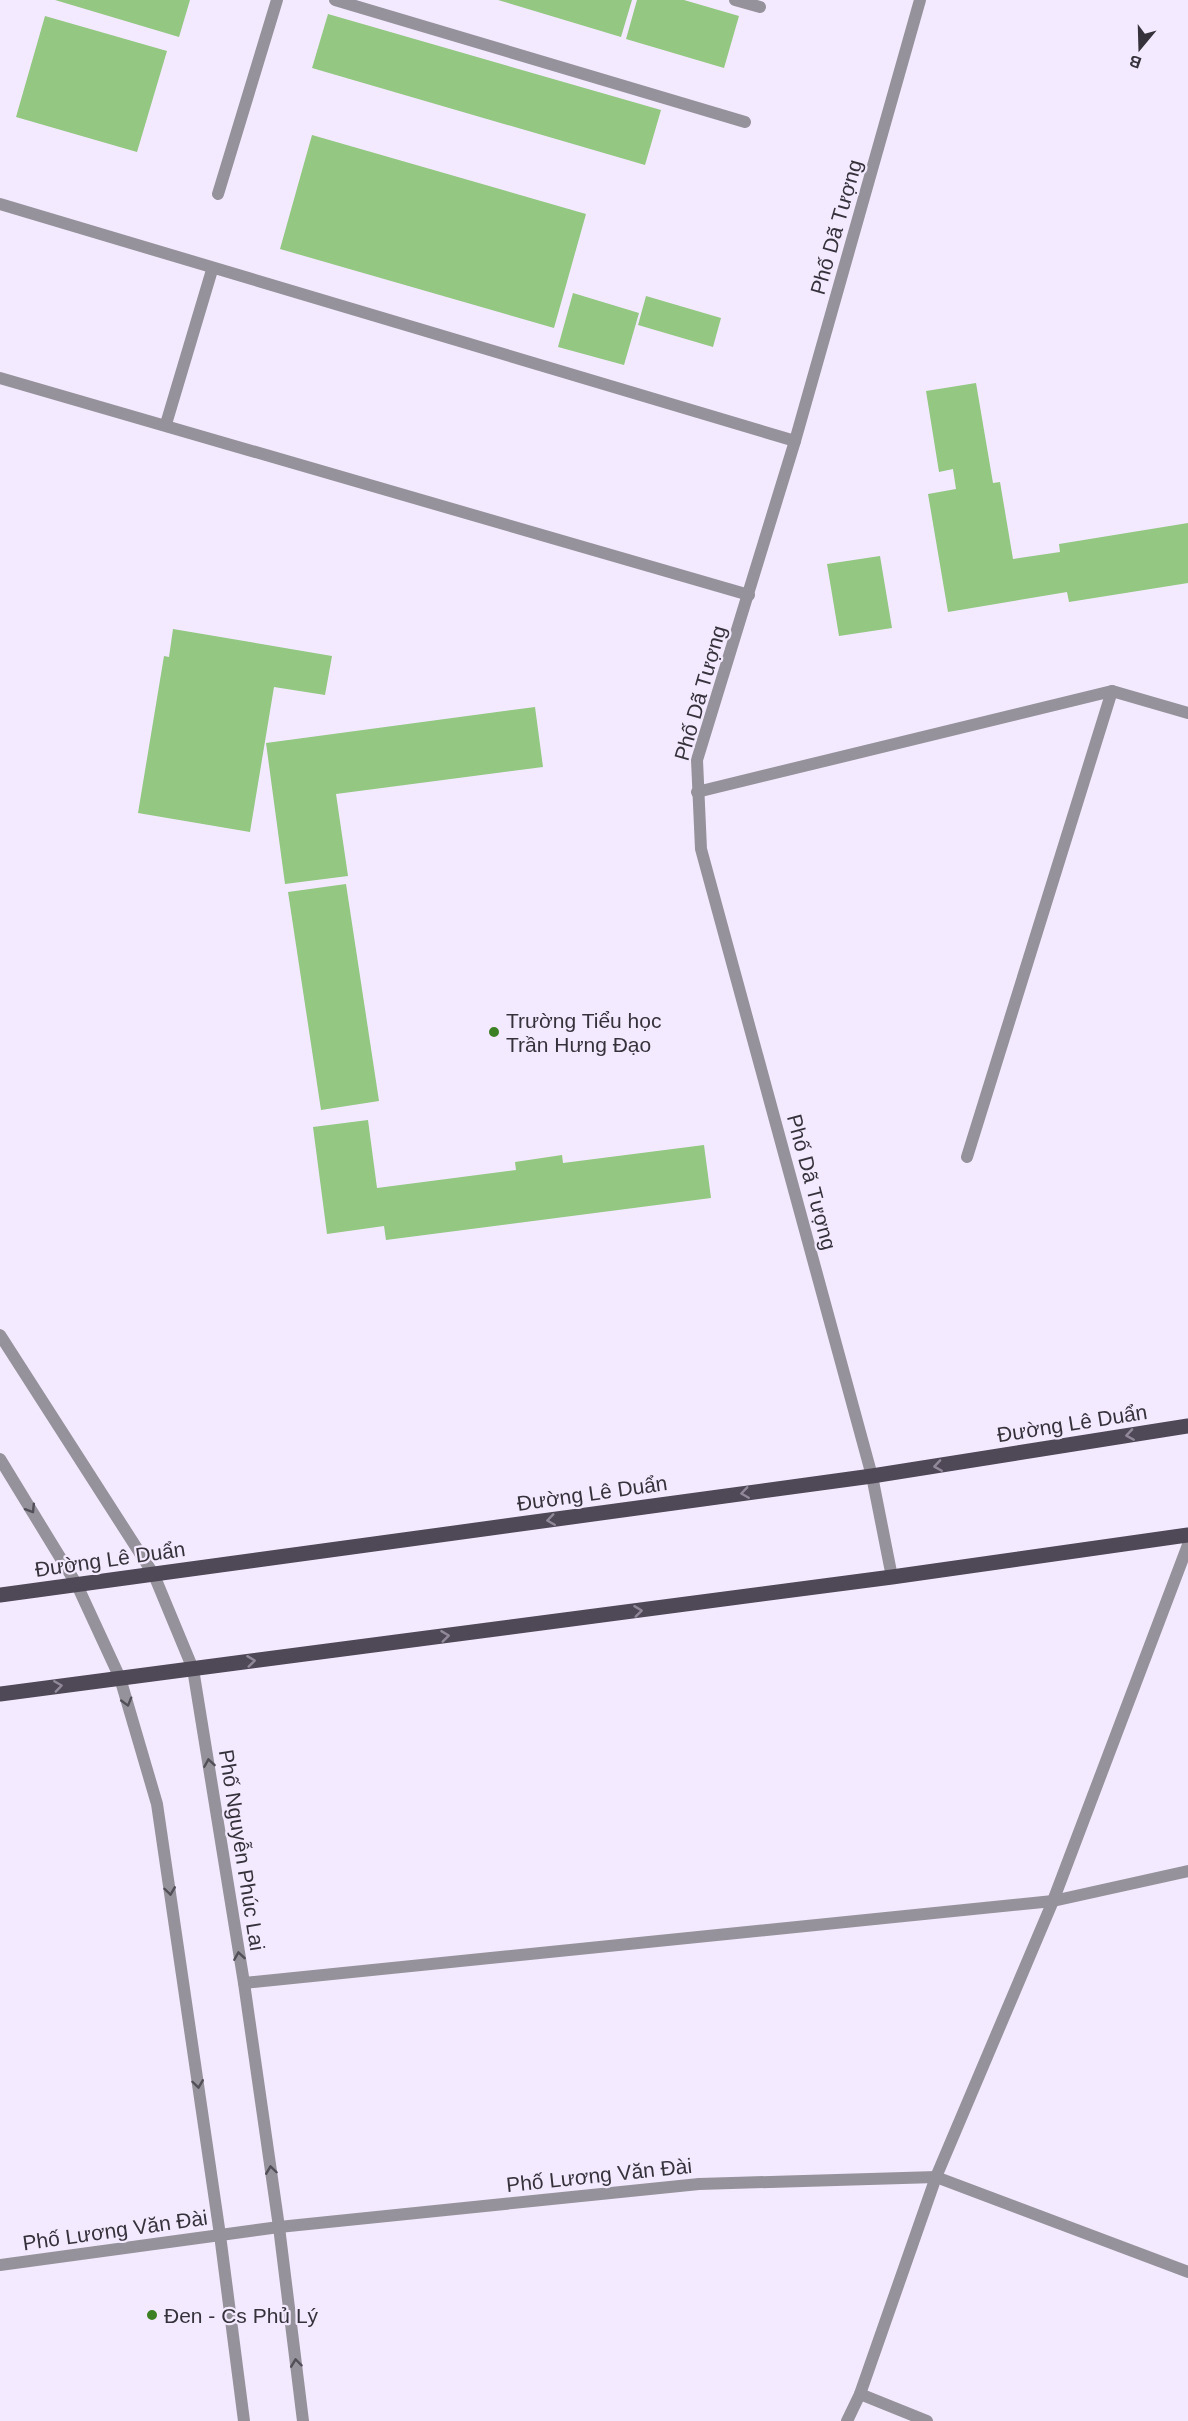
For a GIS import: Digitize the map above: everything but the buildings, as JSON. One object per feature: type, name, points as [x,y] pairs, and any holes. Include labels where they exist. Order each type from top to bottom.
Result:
[{"type":"main road","name":"Đường Lê Duẩn","points":[[0,1595],[872,1476],[1188,1426]]},
{"type":"main road","points":[[0,1694],[892,1577],[1188,1535]]},
{"type":"street","points":[[218,194],[277,0]]},
{"type":"street","points":[[335,0],[745,123]]},
{"type":"street","points":[[735,0],[760,7]]},
{"type":"street","name":"Phố Dã Tượng","points":[[892,1577],[872,1476],[701,849],[697,760],[795,441],[920,0]]},
{"type":"street","points":[[0,204],[212,270],[795,441]]},
{"type":"street","points":[[166,424],[212,270]]},
{"type":"street","points":[[0,378],[166,424],[748,595]]},
{"type":"street","points":[[967,1157],[1112,691]]},
{"type":"street","points":[[697,792],[1112,691],[1188,713]]},
{"type":"street","name":"Phố Nguyễn Phúc Lai","points":[[0,1335],[154,1575],[194,1669],[279,2227],[303,2421]]},
{"type":"street","points":[[0,1459],[77,1585],[120,1678],[157,1804],[220,2235],[244,2421]]},
{"type":"street","points":[[848,2421],[860,2394],[936,2177],[1053,1901],[1188,1545]]},
{"type":"street","points":[[243,1983],[1053,1901],[1188,1871]]},
{"type":"street","name":"Phố Lương Văn Đài","points":[[0,2265],[279,2227],[699,2184],[936,2177],[1188,2272]]},
{"type":"street","points":[[860,2394],[927,2421]]},
{"type":"place","name":"Trường Tiểu học Trần Hưng Đạo","points":[[494,1032]]},
{"type":"place","name":"Đen - Cs Phủ Lý","points":[[152,2315]]}]
